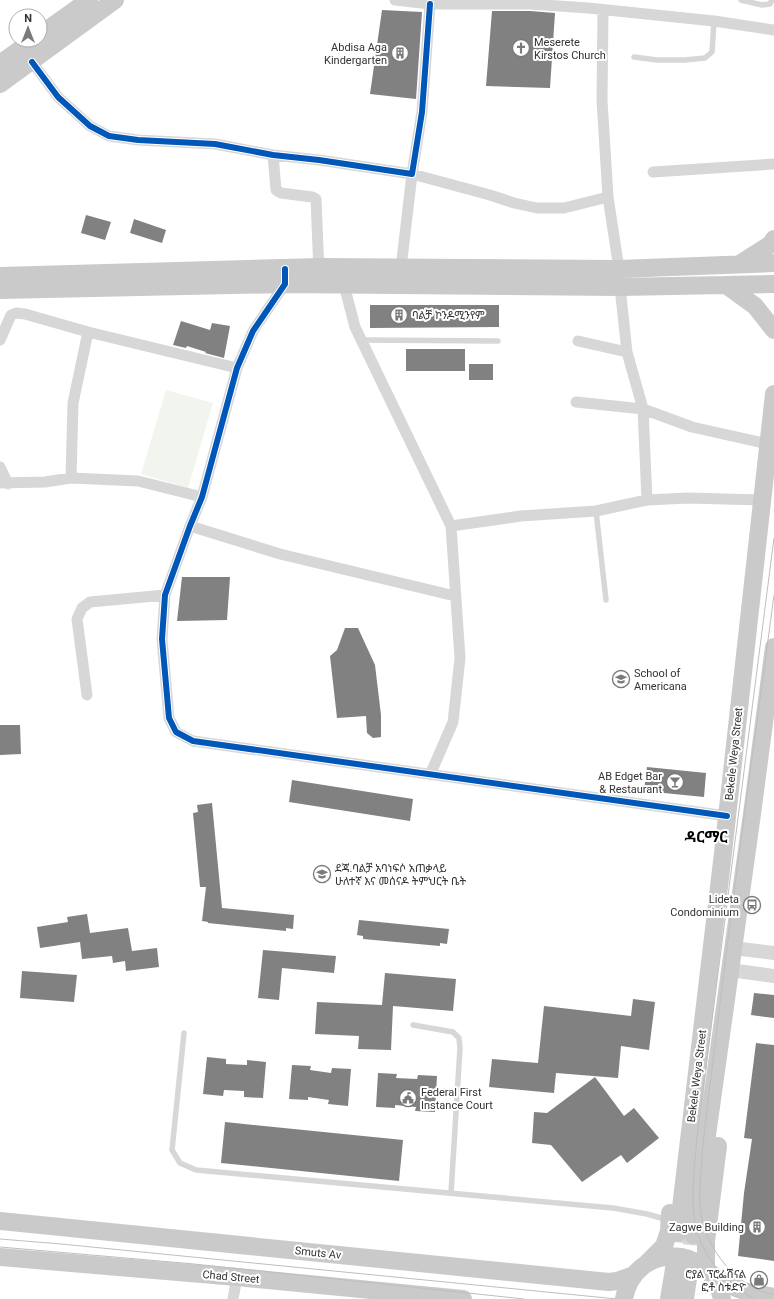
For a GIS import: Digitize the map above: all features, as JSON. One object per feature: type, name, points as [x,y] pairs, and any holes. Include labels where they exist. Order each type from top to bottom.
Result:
[{"type":"main road","points":[[48,29],[89,0]]},
{"type":"main road","points":[[0,84],[115,0]]},
{"type":"main road","points":[[0,64],[22,48]]},
{"type":"main road","points":[[741,263],[771,244],[774,239]]},
{"type":"main road","points":[[0,276],[319,276],[401,268],[619,269],[741,263],[774,263]]},
{"type":"main road","points":[[0,290],[285,276]]},
{"type":"main road","points":[[319,276],[344,285],[620,287],[774,284]]},
{"type":"main road","points":[[726,285],[755,306],[774,330]]},
{"type":"main road","name":"Bekele Weya Street","points":[[680,1230],[675,1159],[698,980],[713,882],[723,853],[774,394]]},
{"type":"main road","name":"Bekele Weya Street","points":[[680,1230],[728,988],[774,647]]},
{"type":"main road","points":[[685,1299],[706,1240],[727,1073],[728,988]]},
{"type":"main road","name":"Smuts Av","points":[[0,1221],[609,1282],[617,1281],[663,1257],[682,1257],[690,1259],[695,1271]]},
{"type":"main road","points":[[624,1299],[630,1282],[664,1246],[669,1231],[680,1230]]},
{"type":"main road","name":"Chad Street","points":[[0,1257],[237,1277],[408,1296],[463,1299]]},
{"type":"main road","points":[[695,1271],[747,1292],[774,1297]]},
{"type":"main road","points":[[669,1299],[695,1271]]},
{"type":"main road","points":[[695,1271],[720,1291],[722,1299]]},
{"type":"street","points":[[395,0],[430,4],[464,2],[588,4],[603,10],[714,21],[774,30]]},
{"type":"street","points":[[401,268],[412,174],[422,112],[430,4]]},
{"type":"street","points":[[603,10],[602,100],[608,196],[619,269]]},
{"type":"street","points":[[32,62],[58,97],[90,126],[109,136],[138,140],[215,144],[273,155],[319,160],[412,174],[514,203],[537,208],[564,208],[608,196]]},
{"type":"street","points":[[273,155],[276,190],[281,193],[312,197],[316,199],[319,276]]},
{"type":"street","points":[[653,172],[774,164]]},
{"type":"street","points":[[285,276],[253,331],[237,368],[202,497],[165,595],[163,647],[169,718],[176,732],[193,741],[727,816]]},
{"type":"street","points":[[344,285],[355,327],[451,526],[460,658],[452,722],[430,775]]},
{"type":"street","points":[[620,287],[627,352],[643,409],[647,500]]},
{"type":"street","points":[[0,340],[11,315],[16,313],[25,314],[88,332],[237,368]]},
{"type":"street","points":[[71,478],[73,403],[88,332]]},
{"type":"street","points":[[578,341],[627,352]]},
{"type":"street","points":[[576,402],[643,409],[692,427],[768,444]]},
{"type":"street","points":[[0,467],[4,484],[45,482],[71,478],[138,481],[202,497]]},
{"type":"street","points":[[451,526],[521,516],[596,511],[647,500],[688,498],[762,500]]},
{"type":"street","points":[[190,526],[280,554],[456,596]]},
{"type":"street","points":[[87,695],[77,619],[82,608],[90,602],[165,595]]},
{"type":"street","points":[[733,948],[774,953]]},
{"type":"street","points":[[730,970],[774,976]]},
{"type":"street","points":[[233,1299],[237,1277]]},
{"type":"lane","points":[[742,0],[770,4],[772,0]]},
{"type":"lane","points":[[634,57],[657,60],[705,58],[712,52],[714,21]]},
{"type":"lane","points":[[361,340],[498,341]]},
{"type":"lane","points":[[596,511],[606,600]]},
{"type":"lane","points":[[413,1025],[453,1032],[460,1038],[451,1193]]},
{"type":"lane","points":[[184,1033],[172,1150],[180,1163],[196,1170],[613,1208],[647,1214],[680,1230]]},
{"type":"shaded area","points":[[166,390],[213,403],[188,488],[141,474]]},
{"type":"building","name":"Abdisa Aga Kindergarten","points":[[382,10],[422,12],[416,99],[370,94]]},
{"type":"building","name":"Meserete Kirstos Church","points":[[492,11],[530,11],[555,13],[550,88],[486,86]]},
{"type":"building","points":[[86,215],[111,222],[105,240],[81,233]]},
{"type":"building","points":[[134,219],[166,230],[162,243],[130,233]]},
{"type":"building","points":[[370,305],[499,305],[499,327],[370,328]]},
{"type":"building","points":[[181,321],[210,330],[212,323],[230,326],[224,358],[187,346],[186,348],[173,345]]},
{"type":"building","name":"ባልቻ ኮንዶሚንየም","points":[[406,349],[465,349],[465,371],[406,371]]},
{"type":"building","points":[[469,364],[493,364],[493,380],[469,380]]},
{"type":"building","points":[[182,577],[230,577],[227,620],[177,621]]},
{"type":"building","points":[[345,628],[358,628],[375,665],[381,715],[381,737],[373,738],[367,733],[366,716],[337,718],[330,656],[337,650]]},
{"type":"building","points":[[0,725],[20,725],[21,754],[0,755]]},
{"type":"building","name":"AB Edget Bar & Restaurant","points":[[647,767],[706,773],[704,797],[644,791]]},
{"type":"building","points":[[292,780],[413,799],[410,821],[289,802]]},
{"type":"building","points":[[212,803],[222,908],[294,915],[293,929],[286,928],[286,931],[208,923],[202,921],[206,887],[200,887],[193,813],[198,812],[197,805]]},
{"type":"building","points":[[87,914],[90,933],[128,928],[132,951],[157,948],[159,967],[126,971],[125,961],[113,963],[112,956],[82,959],[80,942],[40,948],[37,927],[68,922],[67,917]]},
{"type":"building","points":[[359,920],[449,929],[447,944],[440,943],[440,946],[363,939],[363,936],[357,935]]},
{"type":"building","points":[[263,950],[336,956],[334,973],[282,968],[279,1000],[258,998]]},
{"type":"building","points":[[22,971],[77,975],[74,1002],[20,998]]},
{"type":"building","points":[[385,973],[456,979],[453,1011],[393,1006],[391,1050],[358,1049],[359,1036],[315,1034],[317,1002],[382,1005]]},
{"type":"building","points":[[754,993],[774,995],[774,1018],[751,1015]]},
{"type":"building","points":[[633,999],[655,1002],[649,1050],[621,1046],[618,1078],[556,1073],[554,1093],[489,1087],[492,1059],[538,1063],[544,1006],[631,1016]]},
{"type":"building","points":[[756,1043],[774,1045],[774,1261],[738,1256],[744,1193],[752,1139],[744,1138]]},
{"type":"building","points":[[207,1057],[226,1059],[226,1064],[247,1065],[247,1060],[266,1062],[263,1098],[244,1097],[244,1091],[224,1090],[223,1096],[203,1094]]},
{"type":"building","points":[[292,1065],[311,1066],[310,1070],[331,1073],[332,1068],[351,1069],[348,1106],[328,1104],[329,1100],[308,1097],[308,1100],[289,1099]]},
{"type":"building","points":[[378,1073],[397,1074],[396,1078],[417,1079],[418,1075],[437,1076],[435,1112],[415,1111],[416,1107],[395,1105],[395,1108],[376,1107]]},
{"type":"building","points":[[595,1077],[624,1116],[634,1108],[659,1138],[627,1163],[621,1155],[582,1182],[551,1145],[532,1143],[534,1112],[547,1113]]},
{"type":"building","points":[[225,1122],[403,1140],[399,1181],[221,1163]]},
{"type":"tunnel","points":[[674,1269],[678,1233]]},
{"type":"tunnel","points":[[689,1272],[693,1235]]},
{"type":"tram line","points":[[754,1299],[723,1275],[707,1254],[696,1229],[693,1206],[693,1187],[697,1137],[774,538]]},
{"type":"tram line","points":[[774,595],[737,866],[702,1155],[700,1192],[700,1207],[704,1228],[717,1254],[736,1276],[760,1291],[774,1295]]},
{"type":"tram line","points":[[0,1239],[617,1299]]},
{"type":"tram line","points":[[0,1247],[194,1264],[524,1299]]},
{"type":"cycle path","points":[[32,62],[58,97],[90,126],[109,136],[138,140],[215,144],[273,155],[319,160],[412,174],[422,112],[430,4]]},
{"type":"cycle path","points":[[285,269],[285,284],[253,331],[237,368],[202,497],[165,595],[162,639],[169,718],[176,732],[193,741],[727,816]]},
{"type":"place","name":"Meserete Kirstos Church","points":[[521,48]]},
{"type":"place","name":"Abdisa Aga Kindergarten","points":[[400,53]]},
{"type":"place","name":"ባልቻ ኮንዶሚንየም","points":[[399,315]]},
{"type":"place","name":"School of Americana","points":[[621,679]]},
{"type":"place","name":"AB Edget Bar & Restaurant","points":[[675,782]]},
{"type":"place","name":"ደጃ.ባልቻ አባነፍሶ አጠቃላይ ሁለተኛ እና መሰናዶ ትምህርት ቤት","points":[[322,874]]},
{"type":"place","name":"Lideta Condominium","points":[[752,905]]},
{"type":"place","name":"Federal First Instance Court","points":[[408,1098]]},
{"type":"place","name":"Zagwe Building","points":[[757,1227]]},
{"type":"place","name":"ሮያል ፕሮፌሽናል ፎቶ ስቱድዮ","points":[[759,1280]]},
{"type":"district","name":"ዳርማር","points":[[706,837]]}]
